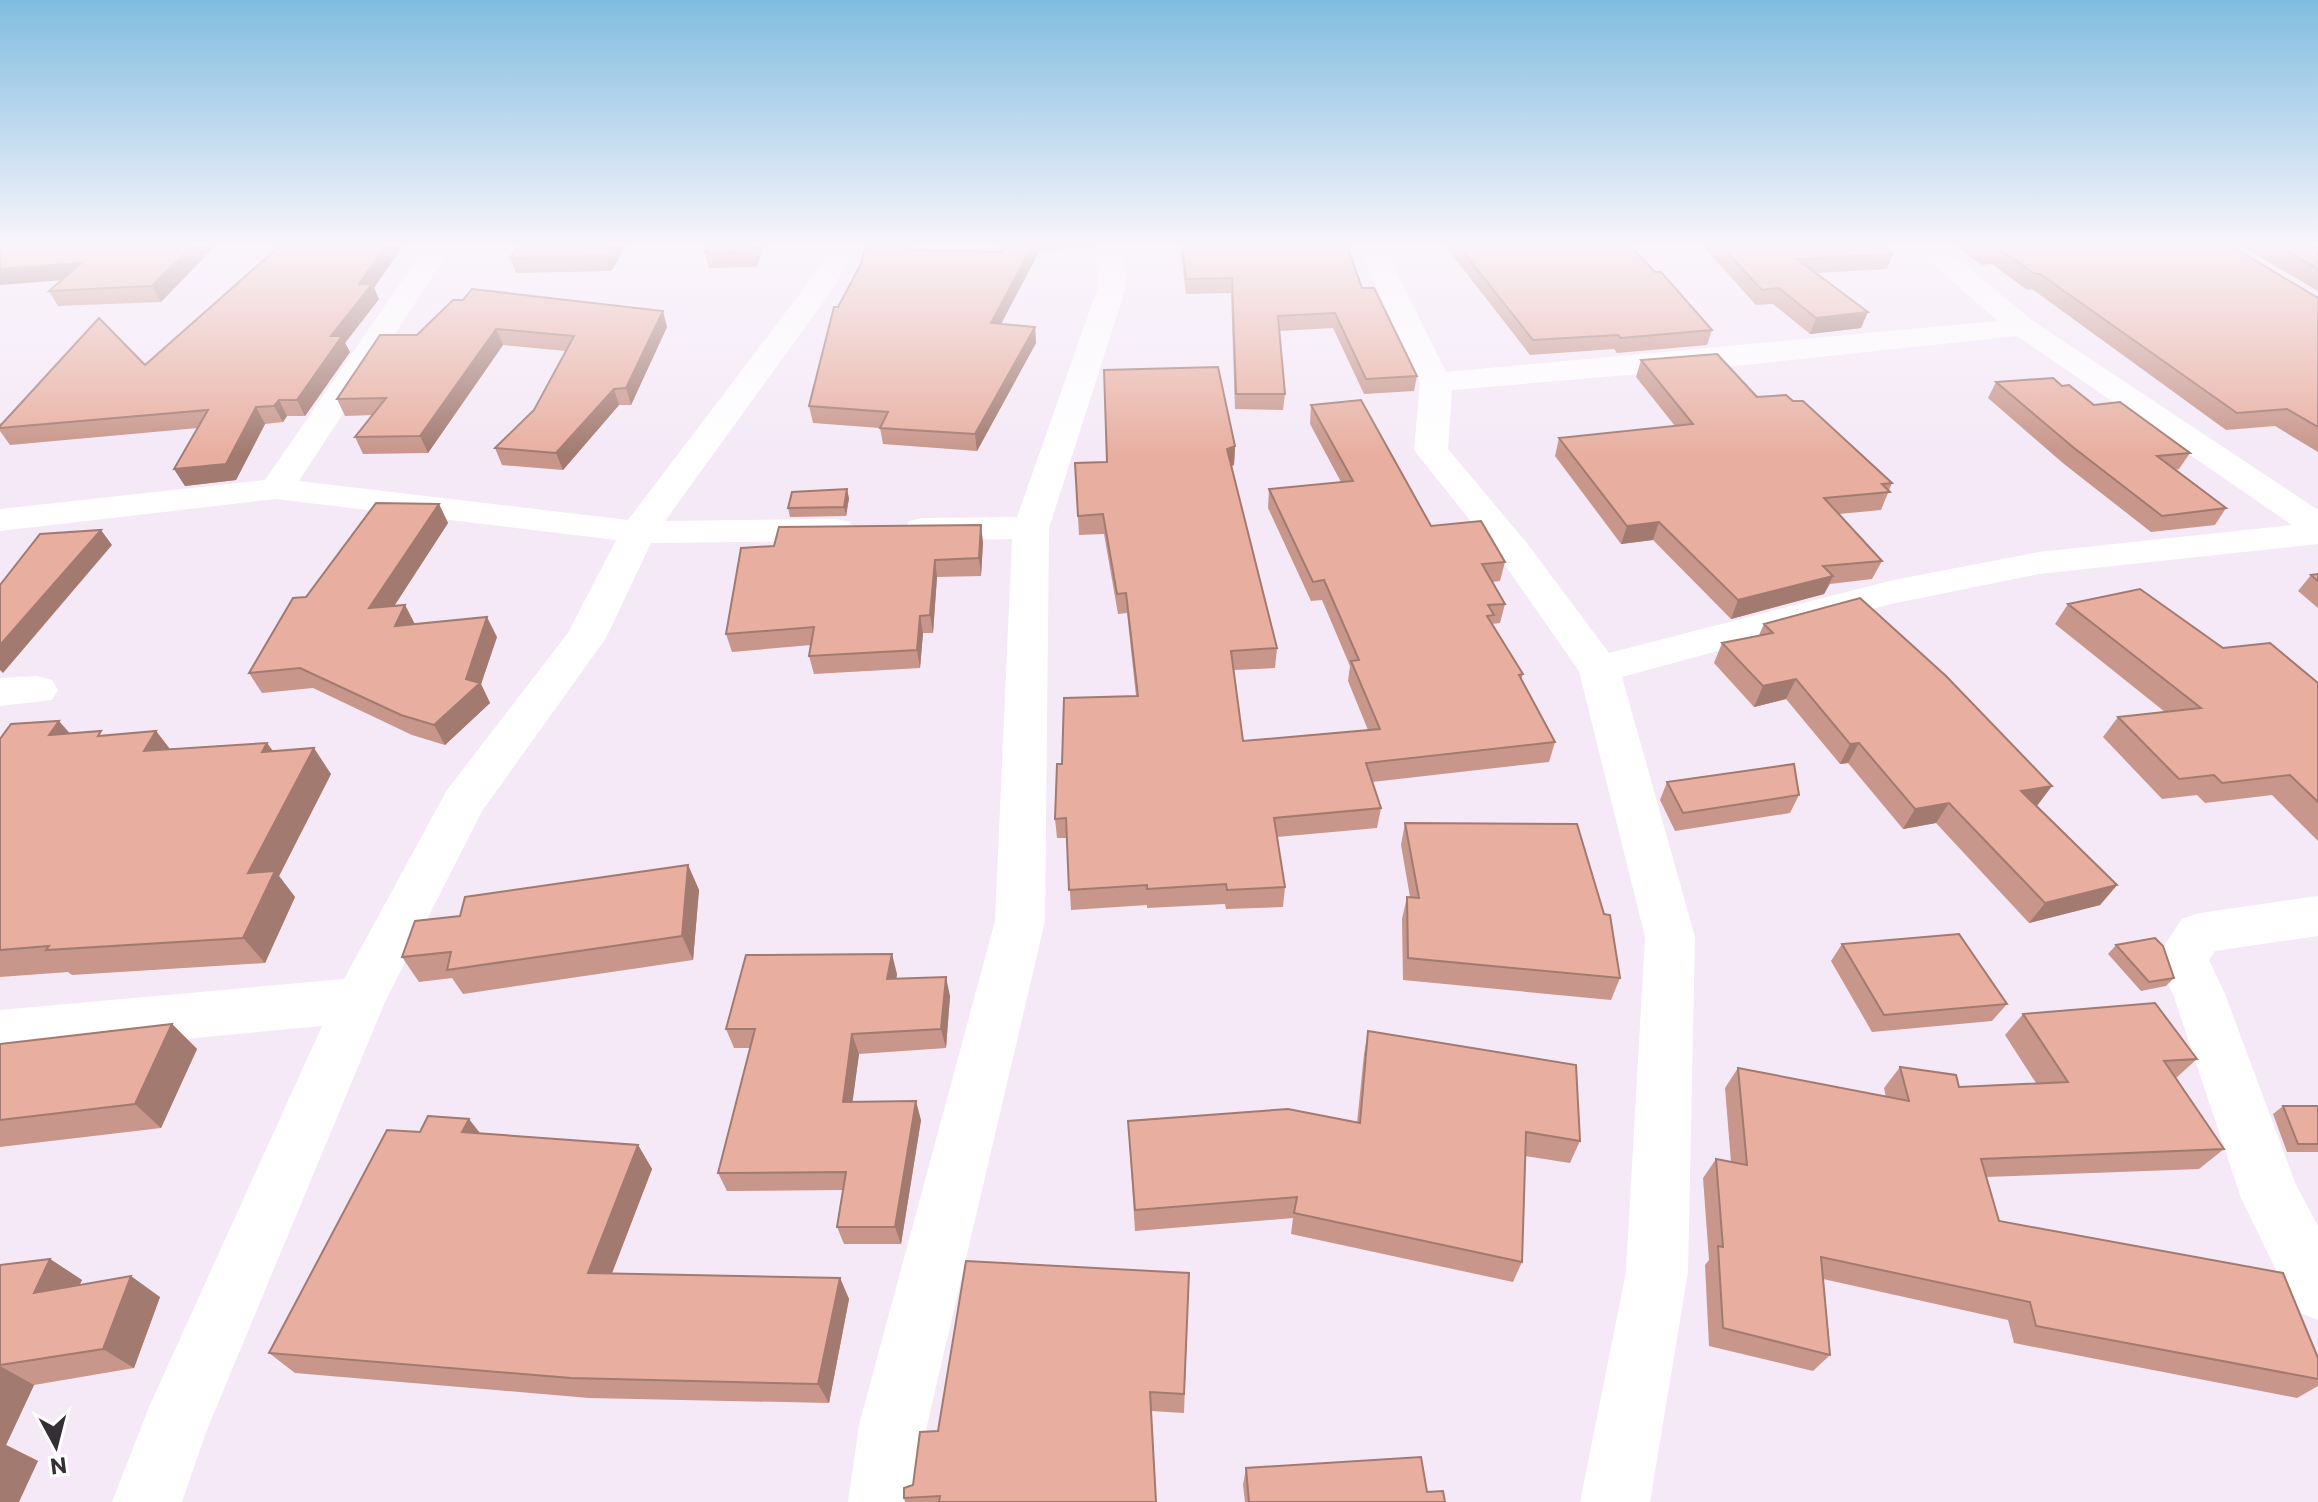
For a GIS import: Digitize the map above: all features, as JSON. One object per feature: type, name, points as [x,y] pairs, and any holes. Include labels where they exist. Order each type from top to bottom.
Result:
[{"type":"street","points":[[276,489],[394,313]]},
{"type":"street","points":[[147,1502],[173,1431],[360,1000],[463,802],[586,638],[638,532],[800,313]]},
{"type":"street","points":[[883,1502],[893,1425],[1020,921],[1031,528],[1103,313]]},
{"type":"street","points":[[1403,313],[1436,382],[1436,416],[1431,450],[1513,550],[1599,669],[1670,937],[1657,1272],[1615,1502]]},
{"type":"street","points":[[2006,313],[2318,526]]},
{"type":"street","points":[[1436,382],[1745,356],[2023,327]]},
{"type":"street","points":[[0,520],[276,489],[638,532],[1031,528]]},
{"type":"street","points":[[1599,669],[1889,593],[2039,563],[2318,533]]},
{"type":"street","points":[[2318,916],[2200,933],[2182,958],[2199,994],[2271,1198],[2318,1289]]},
{"type":"street","points":[[0,1033],[360,1000]]},
{"type":"building","points":[[204,313],[349,313],[331,336],[342,336],[297,400],[279,400],[274,406],[256,407],[226,464],[174,469],[208,410],[0,428],[99,318],[145,365]]},
{"type":"building","points":[[440,313],[662,313],[626,388],[614,389],[556,453],[495,448],[534,410],[574,336],[496,329],[420,436],[355,437],[386,398],[337,399],[380,335],[417,335]]},
{"type":"building","points":[[832,313],[996,313],[991,323],[1035,327],[975,434],[880,428],[888,412],[809,406]]},
{"type":"building","points":[[1233,313],[1333,313],[1278,316],[1285,394],[1236,394]]},
{"type":"building","points":[[1335,313],[1386,313],[1417,376],[1366,379]]},
{"type":"building","points":[[1512,313],[1697,313],[1712,330],[1621,338],[1618,335],[1533,340]]},
{"type":"building","points":[[1810,313],[1859,313],[1816,318]]},
{"type":"building","points":[[2095,313],[2318,313],[2318,427],[2287,409],[2237,413]]},
{"type":"building","points":[[1717,354],[1757,397],[1786,395],[1793,401],[1803,401],[1892,483],[1882,484],[1890,492],[1824,498],[1882,561],[1823,566],[1833,576],[1738,600],[1659,522],[1627,526],[1559,438],[1693,424],[1641,360]]},
{"type":"building","points":[[1218,367],[1235,446],[1227,449],[1277,648],[1231,651],[1243,741],[1380,729],[1351,661],[1359,660],[1324,580],[1313,582],[1269,489],[1353,481],[1311,405],[1361,400],[1431,526],[1481,521],[1505,562],[1482,564],[1505,604],[1488,605],[1494,615],[1487,616],[1523,674],[1519,675],[1555,742],[1366,763],[1381,808],[1274,818],[1285,887],[1227,890],[1226,884],[1147,889],[1147,885],[1069,890],[1066,818],[1055,819],[1057,764],[1062,764],[1064,698],[1138,696],[1126,593],[1117,594],[1103,514],[1078,516],[1075,463],[1107,462],[1104,370]]},
{"type":"building","points":[[2053,378],[2062,386],[2069,385],[2094,405],[2120,402],[2190,453],[2157,456],[2226,508],[2162,516],[1996,382]]},
{"type":"building","points":[[847,489],[844,507],[788,508],[792,492]]},
{"type":"building","points":[[376,503],[439,504],[369,608],[405,605],[395,626],[487,617],[466,679],[480,683],[434,725],[401,715],[300,668],[249,673],[293,598],[306,597]]},
{"type":"building","points":[[981,525],[979,558],[935,560],[930,615],[920,616],[917,650],[809,656],[814,627],[726,634],[741,548],[774,546],[779,527]]},
{"type":"building","points":[[101,530],[0,645],[0,585],[40,534]]},
{"type":"building","points":[[2140,589],[2223,648],[2270,643],[2318,683],[2318,802],[2290,775],[2222,783],[2214,775],[2179,779],[2118,717],[2201,708],[2068,604]]},
{"type":"building","points":[[1860,598],[1946,676],[2052,786],[2021,791],[2117,885],[2045,903],[1949,803],[1915,809],[1859,743],[1850,744],[1796,679],[1763,686],[1722,643],[1773,633],[1764,624]]},
{"type":"building","points":[[59,721],[49,735],[101,731],[98,736],[156,731],[144,751],[267,743],[262,752],[314,748],[248,873],[275,871],[243,938],[0,950],[0,739],[11,724]]},
{"type":"building","points":[[1794,764],[1799,795],[1683,813],[1667,782]]},
{"type":"building","points":[[1405,823],[1577,824],[1604,914],[1610,915],[1620,978],[1408,958],[1407,897],[1419,898]]},
{"type":"building","points":[[688,865],[682,936],[447,970],[451,952],[402,957],[415,921],[460,916],[465,897]]},
{"type":"building","points":[[1959,934],[2007,1004],[1884,1015],[1842,944]]},
{"type":"building","points":[[2155,938],[2163,946],[2174,978],[2149,982],[2116,945]]},
{"type":"building","points":[[892,954],[887,979],[946,977],[941,1029],[852,1034],[843,1102],[916,1101],[895,1227],[837,1227],[846,1172],[718,1173],[755,1029],[726,1029],[746,955]]},
{"type":"building","points":[[2155,1003],[2197,1059],[2164,1061],[2224,1149],[1981,1159],[1999,1221],[2283,1273],[2318,1358],[2318,1379],[2036,1326],[2030,1302],[1821,1257],[1830,1355],[1723,1328],[1718,1246],[1723,1247],[1716,1159],[1747,1165],[1738,1068],[1909,1101],[1900,1067],[1956,1075],[1959,1087],[2068,1082],[2023,1014]]},
{"type":"building","points":[[172,1024],[135,1104],[0,1120],[0,1044]]},
{"type":"building","points":[[1368,1031],[1576,1065],[1580,1141],[1526,1132],[1522,1262],[1294,1213],[1297,1197],[1135,1210],[1128,1121],[1288,1109],[1360,1123]]},
{"type":"building","points":[[2283,1106],[2318,1106],[2318,1144],[2298,1144]]},
{"type":"building","points":[[428,1116],[469,1119],[462,1132],[638,1145],[588,1273],[840,1278],[818,1384],[571,1378],[269,1353],[387,1130],[420,1132]]},
{"type":"building","points":[[50,1259],[34,1293],[131,1276],[103,1349],[0,1365],[0,1265]]},
{"type":"building","points":[[966,1261],[1189,1273],[1184,1394],[1150,1392],[1156,1502],[939,1502],[940,1496],[904,1498],[904,1488],[913,1485],[920,1432],[938,1431]]},
{"type":"building","points":[[1421,1457],[1427,1492],[1443,1491],[1445,1502],[1249,1502],[1246,1468]]}]
